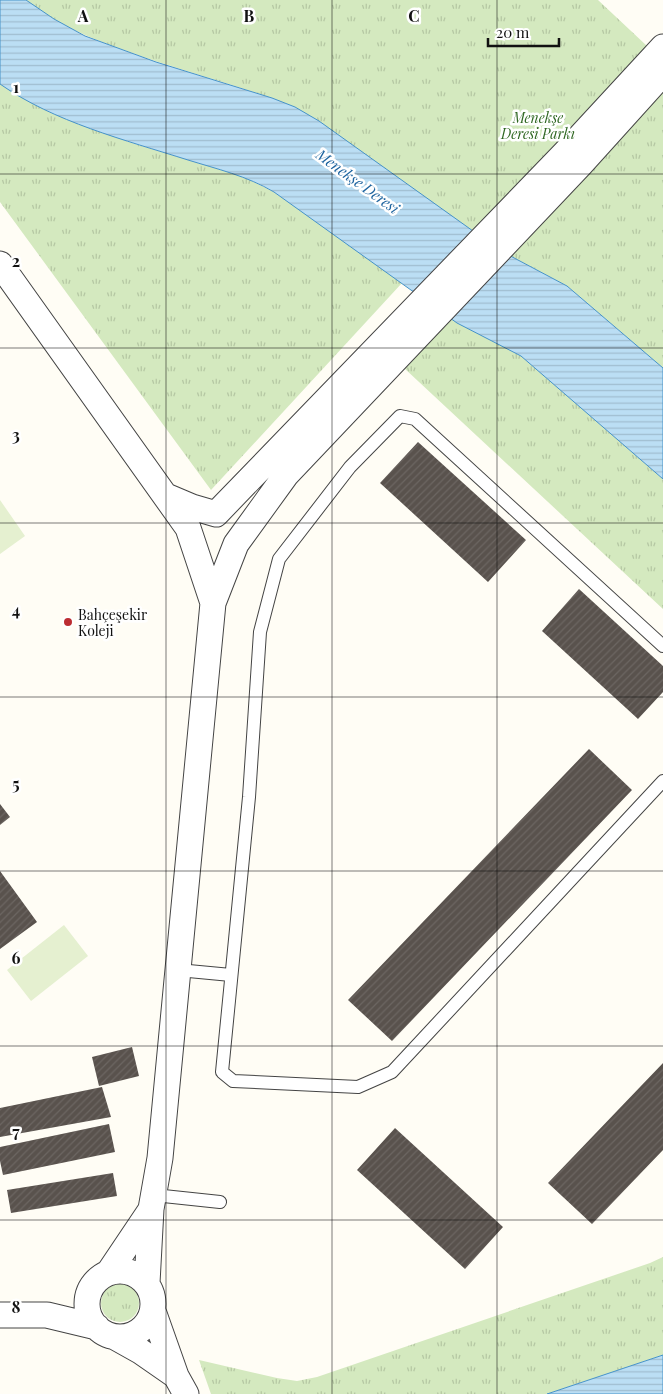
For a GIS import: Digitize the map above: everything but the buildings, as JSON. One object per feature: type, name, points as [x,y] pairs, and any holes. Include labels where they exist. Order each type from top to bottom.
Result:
[{"type":"street","points":[[523,211],[663,46]]},
{"type":"street","points":[[200,562],[216,514],[416,322],[523,211],[663,73]]},
{"type":"street","points":[[0,264],[188,528],[213,603]]},
{"type":"street","points":[[147,1283],[152,1202],[160,1158],[213,603],[236,544],[286,475],[416,322]]},
{"type":"street","points":[[166,496],[192,507],[216,514]]},
{"type":"street","points":[[152,1202],[88,1296],[87,1307],[90,1318],[106,1332],[140,1351],[181,1385]]},
{"type":"street","points":[[0,1315],[47,1315],[125,1337],[135,1334],[143,1328],[153,1311],[154,1301],[152,1291],[140,1276],[120,1270],[101,1279],[47,1315]]},
{"type":"street","points":[[153,1311],[181,1385]]},
{"type":"lane","points":[[663,646],[415,419],[400,416],[350,467],[279,559],[260,632],[249,797],[222,1072],[233,1081],[358,1087],[392,1072],[663,781]]},
{"type":"lane","points":[[178,970],[231,975]]},
{"type":"lane","points":[[152,1202],[220,1202]]},
{"type":"green space","name":"Menekşe Deresi Parkı","points":[[26,0],[598,0],[663,61],[663,368],[567,286],[501,251],[295,107],[145,58],[98,40],[61,23]]},
{"type":"green space","points":[[0,84],[51,113],[129,142],[244,177],[274,192],[402,283],[211,490],[0,202]]},
{"type":"green space","points":[[451,319],[521,356],[663,479],[663,609],[404,368]]},
{"type":"green space","points":[[0,500],[25,536],[0,554]]},
{"type":"green space","points":[[64,925],[88,956],[31,1001],[7,970]]},
{"type":"green space","points":[[663,1257],[663,1355],[547,1394],[211,1394],[199,1360],[297,1381],[317,1377]]},
{"type":"green space","points":[[120,1284],[134,1289],[139,1303],[134,1317],[120,1322],[106,1317],[101,1303],[106,1289]]},
{"type":"water","name":"Menekşe Deresi","points":[[0,0],[26,0],[54,19],[85,36],[156,62],[295,107],[319,121],[501,251],[567,286],[663,368],[663,479],[521,356],[457,323],[274,192],[232,173],[91,129],[43,109],[0,84]]},
{"type":"water","points":[[663,1355],[663,1394],[547,1394]]},
{"type":"place","name":"Bahçeşekir Koleji","points":[[68,622]]}]
